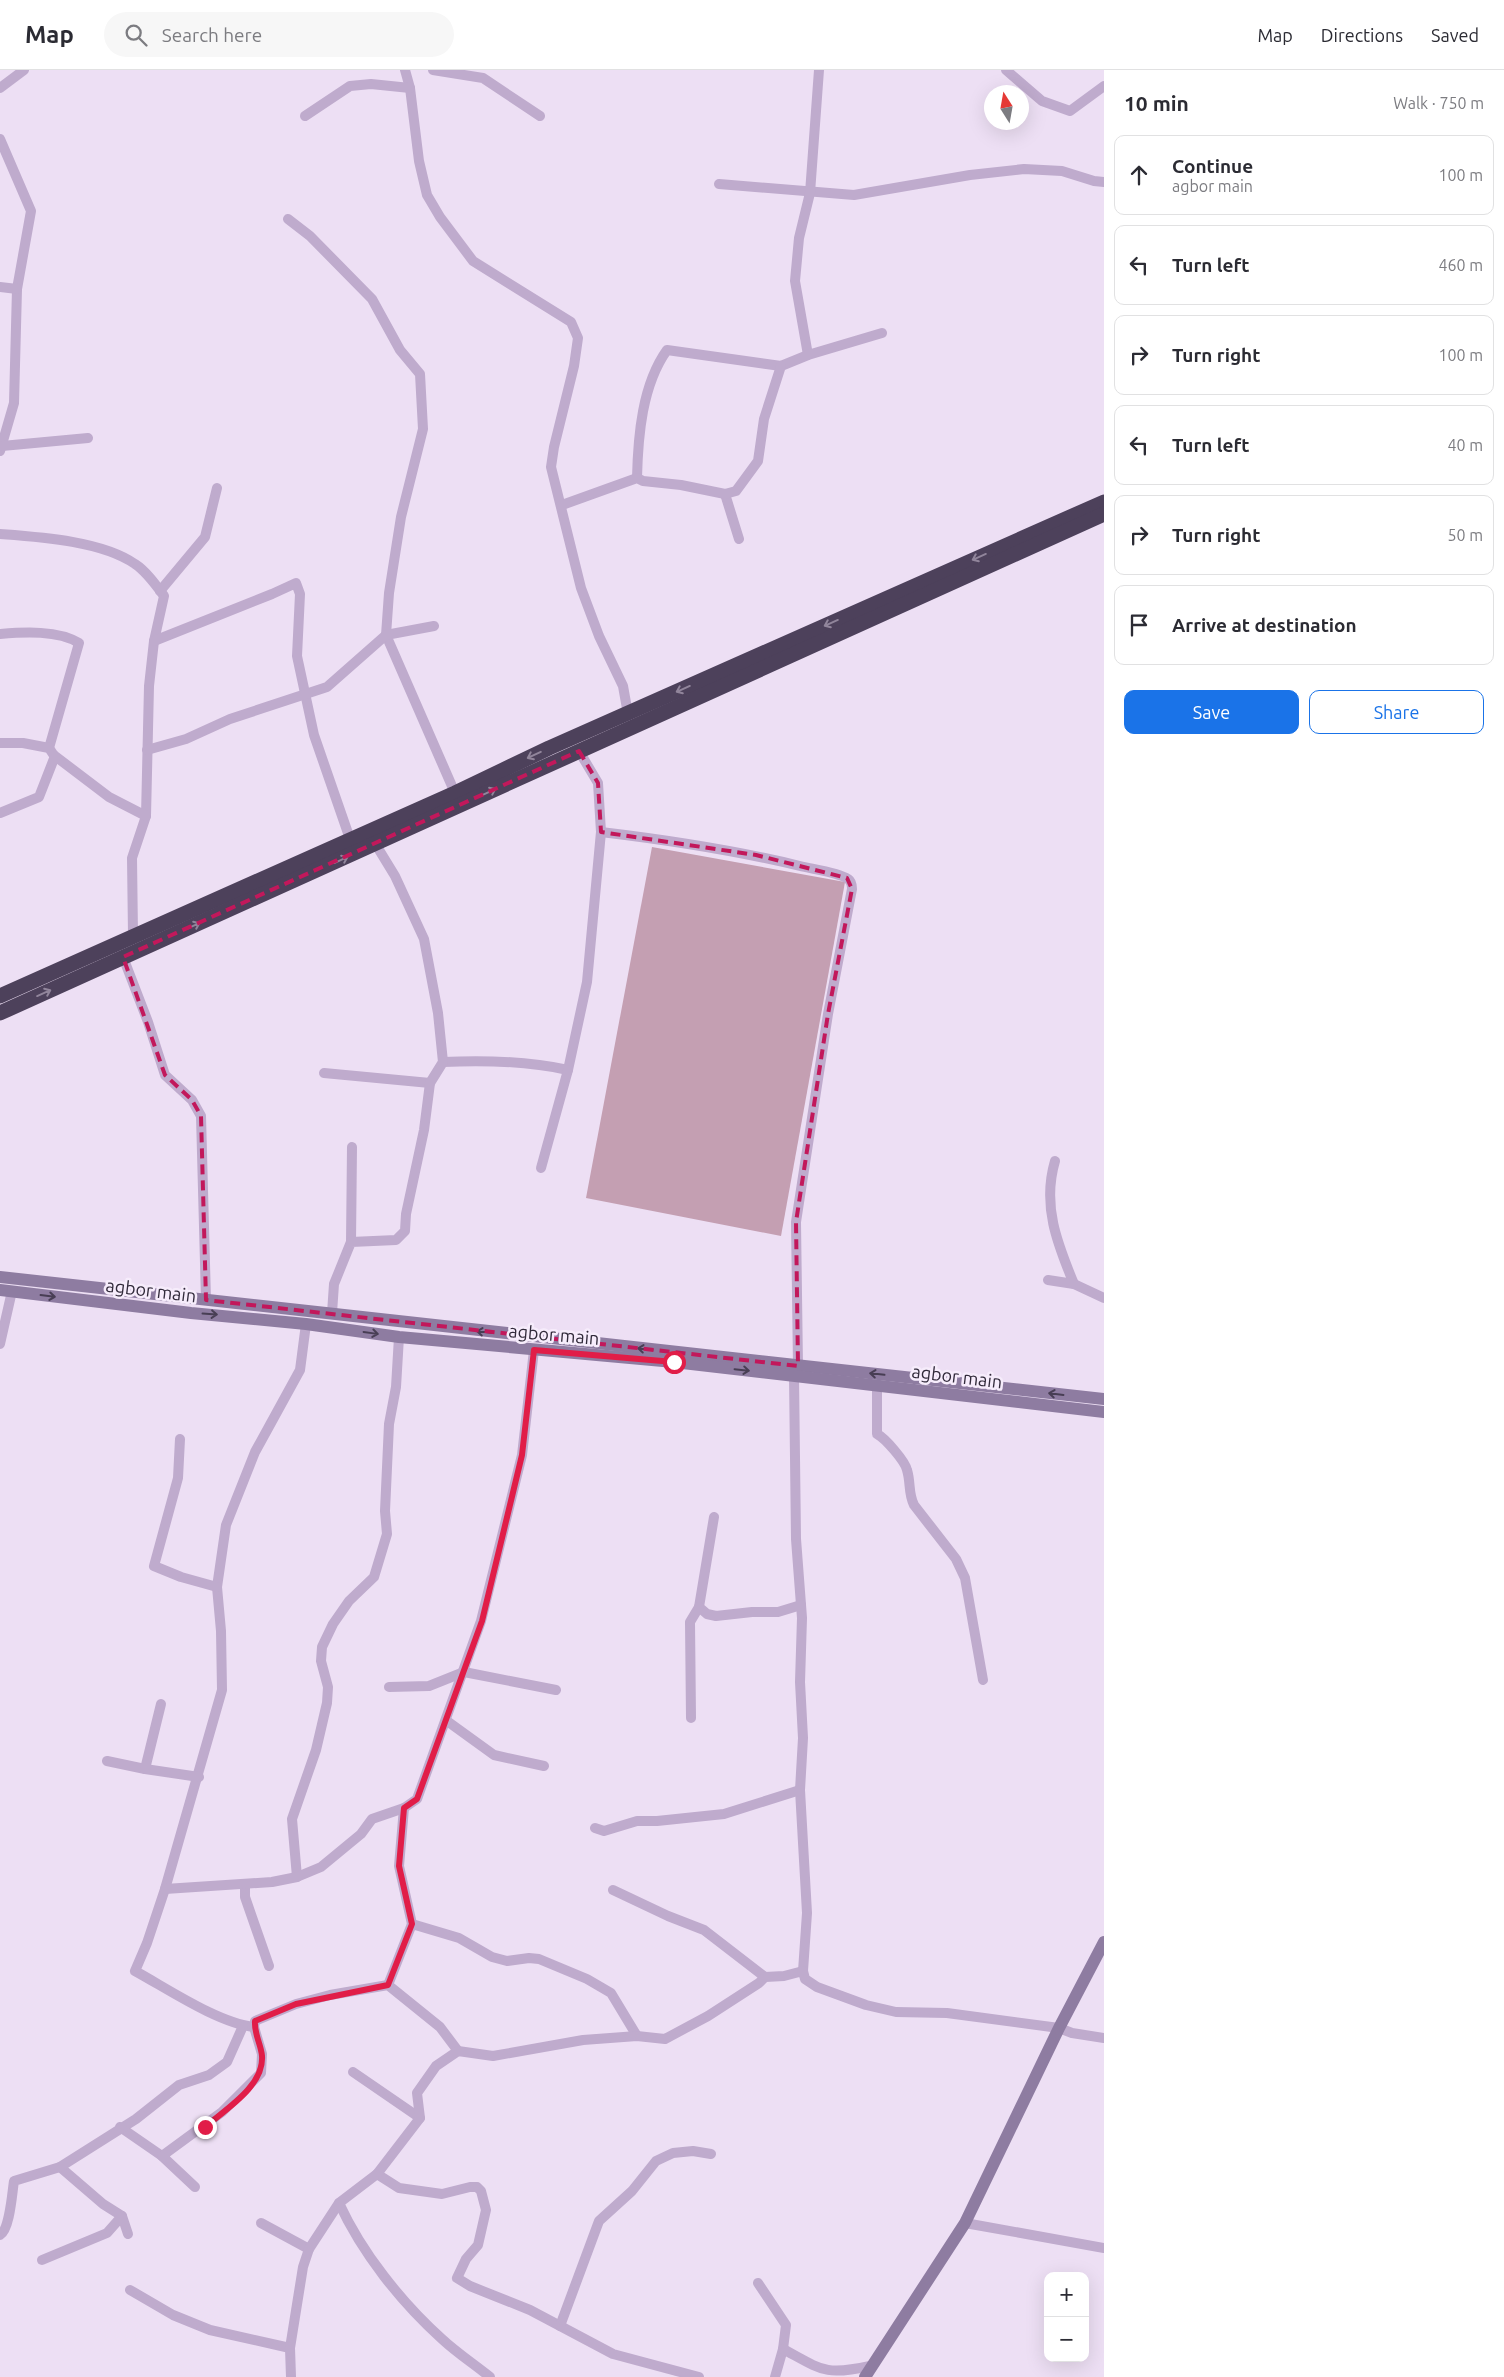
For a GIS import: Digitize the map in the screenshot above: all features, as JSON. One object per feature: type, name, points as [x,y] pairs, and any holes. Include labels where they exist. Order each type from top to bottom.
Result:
[{"type":"highway","points":[[0,996],[1104,502]]},
{"type":"highway","points":[[0,1013],[1104,514]]},
{"type":"main road","name":"agbor main","points":[[0,1277],[332,1312],[796,1371],[877,1385],[1104,1412]]},
{"type":"main road","name":"agbor main","points":[[6,1290],[191,1313],[306,1324],[399,1337],[1104,1400]]},
{"type":"main road","points":[[868,2372],[965,2223],[1059,2028],[1104,1942]]},
{"type":"street","points":[[0,88],[24,70]]},
{"type":"street","points":[[405,70],[410,88],[419,161],[427,195],[440,217],[473,261],[571,322],[578,338],[570,389],[554,448],[551,467],[562,505],[581,588],[599,636],[623,686],[628,714]]},
{"type":"street","points":[[433,70],[483,78],[540,116]]},
{"type":"street","points":[[808,355],[795,281],[798,238],[810,193],[819,70]]},
{"type":"street","points":[[1006,70],[1042,100],[1070,112],[1104,86]]},
{"type":"street","points":[[305,116],[350,86],[371,84],[410,88]]},
{"type":"street","points":[[0,139],[31,211],[17,289],[14,403],[1,448],[88,438]]},
{"type":"street","points":[[719,184],[810,193],[854,195],[970,175],[1024,169],[1062,171],[1094,181],[1104,182]]},
{"type":"street","points":[[288,220],[310,236],[372,299],[400,350],[420,374],[423,429],[401,517],[389,593],[386,635],[455,793]]},
{"type":"street","points":[[0,287],[17,289]]},
{"type":"street","points":[[637,478],[641,433],[648,389],[659,361],[667,350],[781,366],[808,355],[882,333]]},
{"type":"street","points":[[637,478],[642,481],[681,485],[725,494],[736,491],[758,461],[764,419],[781,366]]},
{"type":"street","points":[[562,505],[637,478]]},
{"type":"street","points":[[160,591],[205,537],[217,488]]},
{"type":"street","points":[[725,494],[739,539]]},
{"type":"street","points":[[0,534],[59,538],[117,555],[136,564],[164,596],[154,641],[150,686],[146,816],[132,858],[133,935]]},
{"type":"street","points":[[154,641],[296,583],[300,594],[297,656],[314,735],[350,839]]},
{"type":"street","points":[[147,750],[186,740],[230,720],[327,687],[386,635],[434,626]]},
{"type":"street","points":[[0,634],[24,632],[69,637],[79,643],[39,797],[0,813]]},
{"type":"street","points":[[0,744],[23,743],[52,752],[109,797],[146,816]]},
{"type":"street","points":[[541,1168],[574,1048],[586,982],[601,832],[598,783],[579,751]]},
{"type":"street","points":[[351,1242],[386,1242],[396,1240],[405,1231],[406,1214],[424,1130],[430,1083],[443,1062],[438,1013],[424,940],[395,876],[369,831]]},
{"type":"street","points":[[601,832],[680,841],[756,855],[847,878],[851,883],[852,889],[828,1014],[796,1222],[796,1539],[801,1605],[800,1682],[803,1738],[800,1790],[808,1913],[803,1971],[805,1979],[817,1987],[866,2005],[896,2012],[947,2013],[1059,2028],[1072,2033],[1104,2038]]},
{"type":"street","points":[[123,957],[148,1022],[165,1074],[192,1100],[201,1116],[206,1300]]},
{"type":"street","points":[[443,1062],[472,1060],[538,1064],[568,1070]]},
{"type":"street","points":[[324,1073],[430,1083]]},
{"type":"street","points":[[332,1312],[334,1284],[351,1242],[352,1147]]},
{"type":"street","points":[[1055,1161],[1050,1186],[1050,1212],[1054,1233],[1074,1284]]},
{"type":"street","points":[[1048,1280],[1074,1284],[1104,1298]]},
{"type":"street","points":[[0,1344],[6,1290]]},
{"type":"street","points":[[254,2028],[243,2026],[198,2006],[135,1971],[147,1943],[165,1889],[189,1802],[199,1776],[222,1690],[221,1631],[217,1587],[226,1525],[255,1452],[300,1370],[306,1324]]},
{"type":"street","points":[[297,1877],[292,1819],[316,1750],[327,1703],[328,1687],[321,1661],[322,1647],[333,1624],[349,1601],[374,1578],[387,1534],[385,1511],[389,1424],[396,1386],[399,1337]]},
{"type":"street","points":[[165,1889],[272,1882],[297,1877],[321,1867],[361,1834],[372,1819],[404,1808],[417,1799],[431,1755],[447,1721],[482,1621],[522,1455],[534,1350]]},
{"type":"street","points":[[877,1385],[877,1434],[885,1438],[904,1463],[908,1471],[909,1495],[914,1505],[956,1559],[965,1578],[983,1680]]},
{"type":"street","points":[[180,1439],[178,1478],[154,1566],[181,1577],[217,1587]]},
{"type":"street","points":[[691,1718],[690,1622],[699,1608],[714,1517]]},
{"type":"street","points":[[699,1608],[707,1614],[716,1616],[752,1612],[778,1612],[801,1605]]},
{"type":"street","points":[[389,1687],[429,1686],[464,1672],[556,1690]]},
{"type":"street","points":[[145,1769],[160,1704]]},
{"type":"street","points":[[447,1721],[494,1755],[544,1766]]},
{"type":"street","points":[[107,1761],[145,1769],[199,1776]]},
{"type":"street","points":[[594,1828],[604,1831],[637,1821],[666,1821],[724,1814],[800,1790]]},
{"type":"street","points":[[388,1985],[412,1924],[399,1866],[404,1808]]},
{"type":"street","points":[[245,1884],[245,1897],[269,1966]]},
{"type":"street","points":[[613,1890],[668,1916],[704,1930],[765,1977],[784,1976],[803,1971]]},
{"type":"street","points":[[412,1924],[459,1938],[492,1957],[507,1960],[538,1959],[587,1979],[611,1993],[636,2036]]},
{"type":"street","points":[[291,2377],[290,2348],[303,2267],[309,2248],[339,2203],[377,2174],[420,2118],[418,2093],[436,2066],[458,2051],[493,2056],[528,2052],[583,2040],[636,2036],[665,2039],[708,2016],[759,1983],[765,1977]]},
{"type":"street","points":[[162,2156],[222,2112],[261,2073],[262,2054],[254,2028],[255,2021],[296,2004],[388,1985]]},
{"type":"street","points":[[388,1985],[440,2027],[458,2051]]},
{"type":"street","points":[[0,2234],[3,2233],[9,2222],[14,2181],[60,2167],[120,2127],[136,2119],[179,2085],[209,2074],[227,2062],[243,2026]]},
{"type":"street","points":[[353,2072],[420,2118]]},
{"type":"street","points":[[120,2127],[162,2156],[195,2187]]},
{"type":"street","points":[[560,2326],[599,2221],[632,2191],[656,2161],[673,2153],[694,2151],[711,2154]]},
{"type":"street","points":[[60,2167],[102,2204],[122,2216],[128,2234]]},
{"type":"street","points":[[377,2174],[399,2188],[442,2194],[470,2187],[477,2187],[481,2191],[486,2210],[478,2245],[466,2259],[457,2278],[470,2286],[530,2310],[613,2354],[698,2377]]},
{"type":"street","points":[[339,2203],[352,2231],[414,2311],[442,2339],[490,2377]]},
{"type":"street","points":[[42,2260],[108,2233],[122,2216]]},
{"type":"street","points":[[261,2223],[309,2248]]},
{"type":"street","points":[[965,2223],[1104,2248]]},
{"type":"street","points":[[758,2283],[786,2325],[783,2349],[775,2377]]},
{"type":"street","points":[[130,2290],[173,2315],[210,2330],[290,2348]]},
{"type":"street","points":[[783,2349],[824,2371],[868,2372]]},
{"type":"highlighted area","points":[[579,751],[598,783],[601,832],[756,855],[847,878],[852,889],[828,1014],[796,1222],[798,1366],[206,1300],[201,1116],[192,1100],[165,1075],[123,957]]},
{"type":"shaded area","points":[[652,847],[845,882],[781,1236],[586,1198]]},
{"type":"route","points":[[205,2127],[246,2090],[261,2073],[262,2054],[254,2028],[255,2021],[296,2004],[388,1985],[412,1924],[399,1866],[404,1808],[417,1799],[431,1755],[447,1721],[482,1621],[522,1455],[534,1350],[674,1362]]}]
